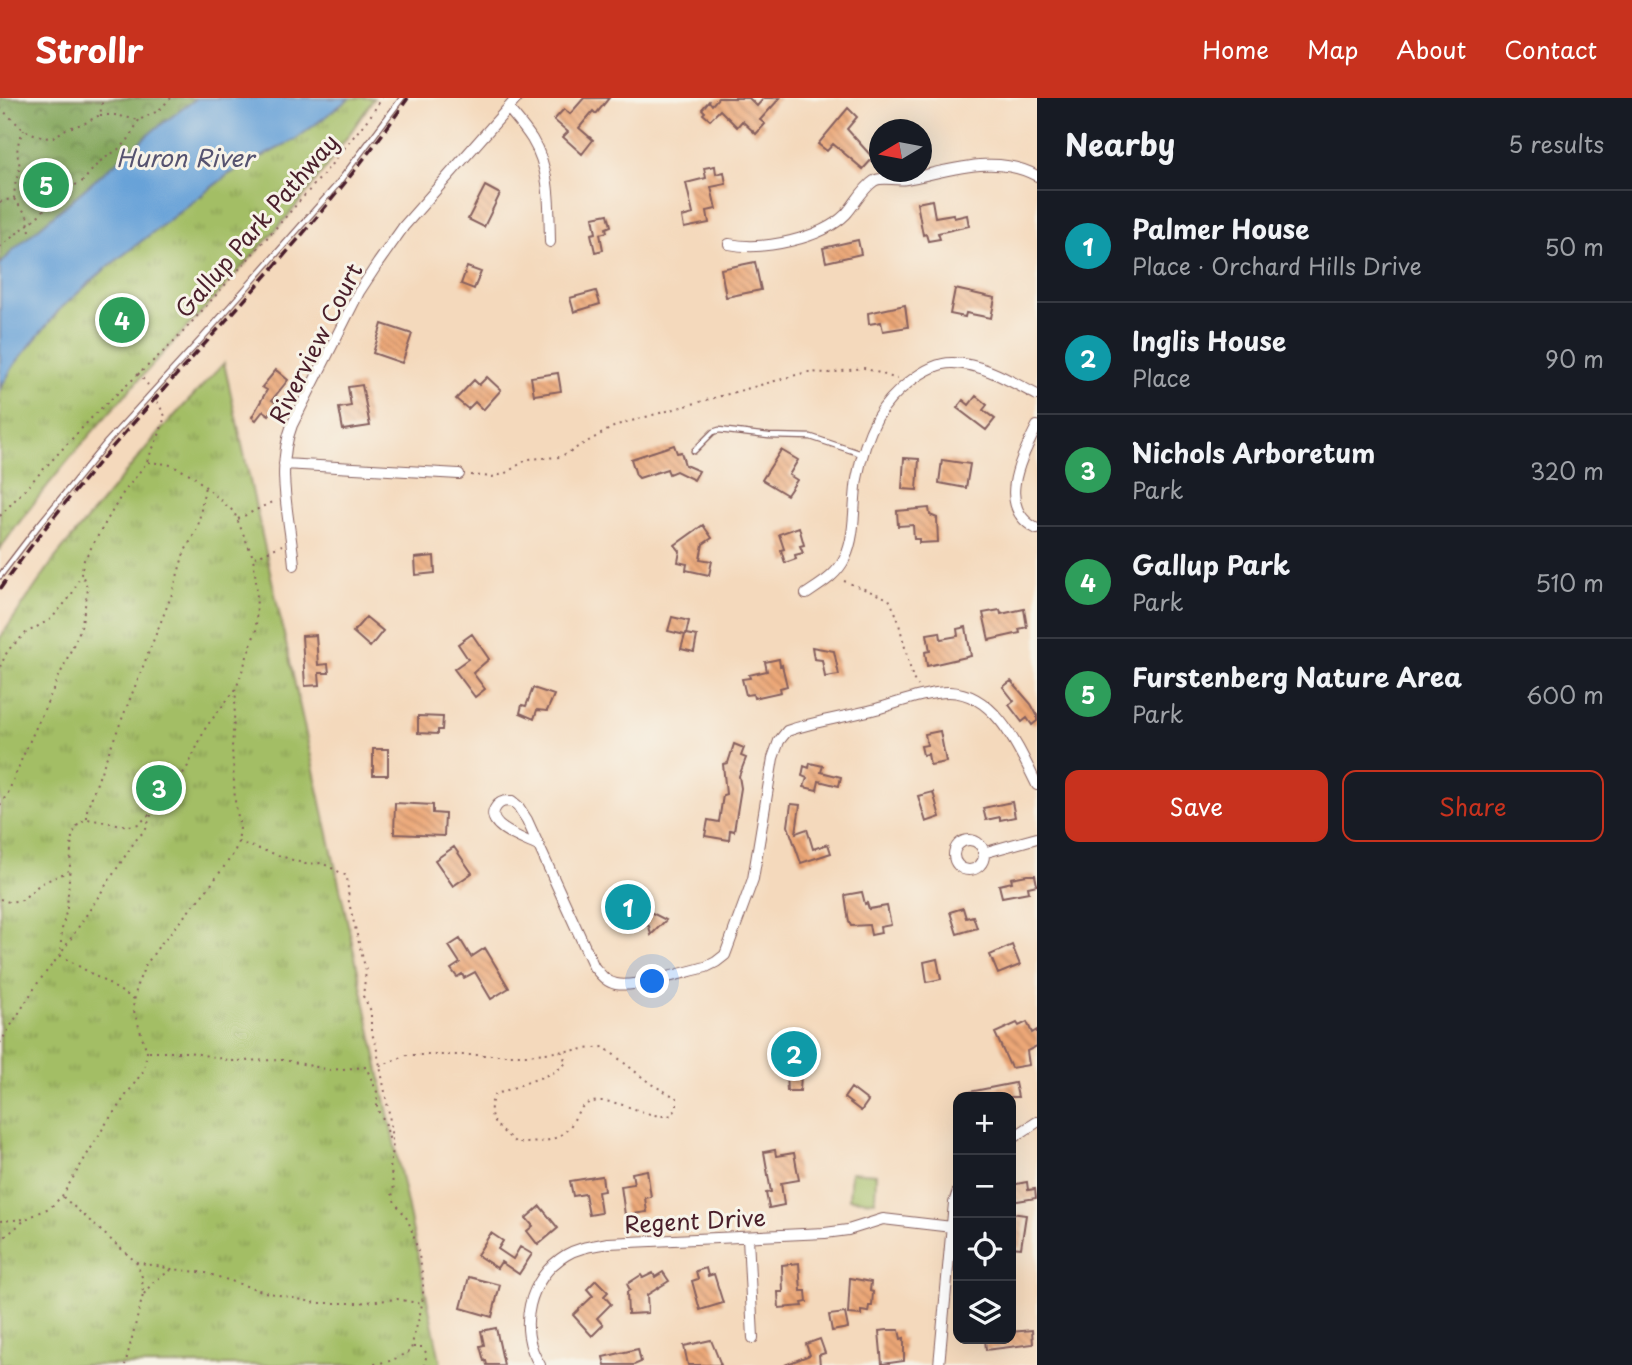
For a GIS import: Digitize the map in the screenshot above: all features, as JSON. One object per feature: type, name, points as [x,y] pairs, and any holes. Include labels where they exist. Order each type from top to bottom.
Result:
[{"type":"street","name":"Riverview Court","points":[[294,565],[284,464],[286,441],[292,425],[359,292],[378,263],[404,226],[517,98]]},
{"type":"street","points":[[508,107],[533,140],[544,165],[548,185],[550,242]]},
{"type":"street","points":[[729,244],[766,247],[808,234],[844,216],[873,181],[880,179],[894,181],[990,164],[1020,167],[1037,176]]},
{"type":"street","points":[[806,594],[837,571],[846,556],[863,454],[879,415],[908,384],[925,371],[949,363],[971,365],[997,373],[1037,395]]},
{"type":"street","points":[[1037,426],[1018,466],[1015,499],[1019,514],[1037,529]]},
{"type":"street","points":[[284,464],[459,474]]},
{"type":"street","points":[[538,846],[501,828],[495,822],[497,805],[512,800],[527,820],[570,909],[594,967],[604,979],[617,984],[632,985],[706,967],[716,962],[730,947],[753,879],[774,758],[779,741],[787,731],[927,696],[949,692],[965,695],[990,711],[1014,741],[1037,785]]},
{"type":"street","points":[[983,853],[1037,838]]},
{"type":"street","points":[[1016,1136],[1037,1122]]},
{"type":"street","points":[[939,1365],[953,1215]]},
{"type":"street","name":"Regent Drive","points":[[540,1365],[534,1357],[528,1338],[530,1304],[544,1275],[566,1255],[583,1247],[608,1243],[825,1233],[848,1230],[883,1219],[952,1227]]},
{"type":"street","points":[[748,1237],[753,1339]]},
{"type":"lane","points":[[0,576],[107,442],[336,187],[402,98]]},
{"type":"lane","points":[[694,452],[713,432],[719,430],[811,438],[863,454]]},
{"type":"path","points":[[100,115],[103,98]]},
{"type":"path","points":[[0,247],[42,213],[60,193],[83,181],[99,162],[127,142],[139,120],[158,111],[171,98]]},
{"type":"path","name":"Gallup Park Pathway","points":[[0,516],[96,413],[175,341],[330,166],[382,98]]},
{"type":"path","points":[[0,108],[24,130],[44,138],[54,137],[100,115],[139,120]]},
{"type":"path","points":[[24,130],[17,152],[20,167],[14,198],[22,206],[30,231]]},
{"type":"path","points":[[0,202],[14,198]]},
{"type":"path","points":[[459,474],[492,477],[504,474],[528,459],[560,457],[617,425],[807,372],[829,373],[864,368],[908,384]]},
{"type":"path","points":[[0,667],[8,650],[26,633],[51,619],[71,596],[84,560],[121,496],[147,462],[165,416],[138,372]]},
{"type":"path","points":[[0,1241],[26,1219],[51,1207],[62,1196],[105,1125],[145,1070],[147,1052],[133,1009],[137,985],[145,966],[159,946],[210,886],[239,842],[232,747],[236,689],[256,630],[257,589],[253,557],[234,512],[205,486],[192,475],[168,464],[147,462]]},
{"type":"path","points":[[87,819],[91,800],[172,594],[184,553],[198,527],[205,486]]},
{"type":"path","points":[[237,519],[269,505],[285,491]]},
{"type":"path","points":[[253,557],[292,540]]},
{"type":"path","points":[[837,571],[846,583],[889,599],[897,616],[913,680],[927,696]]},
{"type":"path","points":[[0,806],[82,628],[88,589],[81,574]]},
{"type":"path","points":[[60,955],[72,835],[79,823],[87,819],[129,826],[139,824],[151,814],[164,801],[188,766],[206,727],[236,689]]},
{"type":"path","points":[[0,1043],[39,981],[60,955],[135,841],[146,829],[151,814]]},
{"type":"path","points":[[239,842],[305,864],[322,863],[347,876],[349,903],[365,961],[363,996],[371,1011],[371,1033],[375,1041],[389,1113],[393,1150],[390,1165],[394,1190],[391,1196],[395,1205],[403,1210],[423,1277],[422,1304],[411,1351],[390,1361],[369,1365]]},
{"type":"path","points":[[0,899],[9,902],[22,900],[40,884],[70,870]]},
{"type":"path","points":[[60,955],[135,1000]]},
{"type":"path","points":[[380,1066],[407,1055],[527,1055],[604,1047],[651,1084],[677,1098],[677,1108],[672,1115],[664,1117],[616,1103],[592,1102],[577,1111],[572,1124],[564,1133],[549,1141],[516,1143],[492,1120],[490,1107],[494,1095],[555,1072],[566,1063],[562,1052]]},
{"type":"path","points":[[147,1052],[189,1052],[233,1061],[284,1060],[330,1070],[366,1067],[377,1092],[377,1109],[385,1122],[393,1150]]},
{"type":"path","points":[[62,1196],[136,1262],[142,1277],[143,1295],[125,1365]]},
{"type":"path","points":[[0,1221],[26,1219]]},
{"type":"path","points":[[136,1262],[206,1273],[265,1292],[317,1303],[397,1299],[422,1304]]},
{"type":"path","points":[[143,1295],[159,1277],[172,1269]]},
{"type":"path","points":[[412,1347],[422,1347],[427,1353],[424,1365]]},
{"type":"green space","points":[[0,98],[197,98],[14,250],[0,265]]},
{"type":"green space","points":[[350,98],[374,98],[298,204],[102,421],[32,505],[0,549],[0,389],[14,365],[60,309],[105,269],[229,174],[296,139]]},
{"type":"green space","points":[[224,363],[351,938],[441,1365],[0,1365],[0,638],[55,558],[161,430]]},
{"type":"green space","points":[[851,1172],[876,1174],[875,1201],[849,1199]]},
{"type":"water","name":"Huron River","points":[[197,98],[350,98],[296,139],[229,174],[105,269],[60,309],[14,365],[0,389],[0,265],[13,250],[155,129]]},
{"type":"building","points":[[584,98],[609,98],[596,114],[593,111],[579,128],[593,140],[582,154],[563,137],[568,132],[554,120],[564,109],[570,114]]},
{"type":"building","points":[[718,98],[749,98],[757,106],[764,98],[780,98],[760,120],[765,124],[756,134],[742,121],[737,127],[720,110],[710,120],[703,114],[705,112],[702,109],[709,101],[712,105]]},
{"type":"building","points":[[848,108],[857,117],[847,129],[869,154],[869,162],[863,169],[833,144],[827,151],[818,144]]},
{"type":"building","points":[[715,166],[716,174],[724,172],[726,184],[711,187],[716,209],[707,211],[709,223],[684,228],[682,217],[693,214],[686,183],[706,178],[704,168]]},
{"type":"building","points":[[485,186],[500,194],[484,227],[468,219]]},
{"type":"building","points":[[932,200],[935,217],[953,214],[954,218],[967,215],[969,226],[938,233],[940,239],[928,241],[926,234],[923,235],[917,203]]},
{"type":"building","points":[[608,214],[611,226],[606,228],[607,232],[600,234],[603,250],[595,252],[591,234],[596,233],[593,217]]},
{"type":"building","points":[[858,240],[861,254],[826,262],[823,248]]},
{"type":"building","points":[[755,262],[761,290],[726,297],[721,269]]},
{"type":"building","points":[[467,267],[481,272],[474,289],[461,284]]},
{"type":"building","points":[[955,289],[995,298],[991,318],[966,313],[965,317],[950,314]]},
{"type":"building","points":[[596,291],[600,304],[574,312],[570,298]]},
{"type":"building","points":[[905,305],[908,327],[883,331],[881,322],[869,324],[868,313]]},
{"type":"building","points":[[382,324],[412,334],[402,363],[373,353]]},
{"type":"building","points":[[276,370],[288,380],[272,400],[276,403],[269,415],[263,411],[256,420],[252,417],[267,390],[262,387]]},
{"type":"building","points":[[558,373],[561,391],[534,395],[531,377]]},
{"type":"building","points":[[487,377],[501,390],[483,410],[475,402],[468,409],[456,399],[474,380],[479,385]]},
{"type":"building","points":[[362,385],[370,426],[343,430],[339,408],[351,406],[348,387]]},
{"type":"building","points":[[976,396],[987,405],[983,410],[995,419],[986,430],[957,408],[963,400],[969,405]]},
{"type":"building","points":[[674,445],[677,453],[681,452],[685,465],[699,471],[694,480],[676,471],[669,474],[667,469],[639,478],[636,475],[631,459]]},
{"type":"building","points":[[781,450],[798,460],[789,475],[797,480],[787,495],[762,480]]},
{"type":"building","points":[[904,458],[919,459],[917,490],[902,489]]},
{"type":"building","points":[[942,460],[970,464],[966,488],[939,483]]},
{"type":"building","points":[[929,508],[930,515],[937,518],[938,542],[919,543],[919,539],[914,539],[913,525],[898,526],[897,511]]},
{"type":"building","points":[[703,525],[712,538],[703,544],[700,559],[712,561],[709,575],[686,570],[687,564],[678,562],[680,551],[675,545]]},
{"type":"building","points":[[799,527],[804,545],[800,546],[803,553],[795,555],[796,559],[785,563],[779,534]]},
{"type":"building","points":[[434,556],[435,573],[416,575],[415,558]]},
{"type":"building","points":[[1024,609],[1027,627],[1019,629],[1020,633],[989,640],[983,613],[1000,610],[1001,614]]},
{"type":"building","points":[[366,617],[383,631],[370,647],[353,632]]},
{"type":"building","points":[[672,617],[689,621],[686,634],[697,636],[694,652],[681,649],[685,635],[668,631]]},
{"type":"building","points":[[966,627],[971,656],[927,666],[925,652],[930,651],[927,634],[940,632],[941,639],[958,636],[957,629]]},
{"type":"building","points":[[472,634],[489,659],[473,673],[485,689],[475,697],[454,669],[468,659],[458,644]]},
{"type":"building","points":[[316,635],[318,665],[328,664],[329,673],[319,673],[320,685],[305,686],[302,636]]},
{"type":"building","points":[[812,647],[834,651],[839,675],[825,677],[822,660],[814,659]]},
{"type":"building","points":[[779,659],[787,686],[780,688],[781,692],[754,698],[753,694],[746,695],[742,679],[767,671],[765,662]]},
{"type":"building","points":[[1011,681],[1037,715],[1037,721],[1032,725],[1027,718],[1022,722],[1009,705],[1014,701],[1003,687]]},
{"type":"building","points":[[533,688],[554,695],[547,711],[537,710],[534,719],[520,713]]},
{"type":"building","points":[[418,716],[443,717],[442,730],[438,730],[438,734],[418,733]]},
{"type":"building","points":[[940,731],[946,762],[930,765],[928,754],[923,755],[921,746],[927,745],[925,734]]},
{"type":"building","points":[[734,744],[744,748],[741,756],[746,758],[739,776],[741,788],[734,831],[730,830],[729,840],[705,836],[708,820],[719,822],[723,795],[726,794],[723,764],[728,763]]},
{"type":"building","points":[[373,749],[388,749],[388,775],[373,775]]},
{"type":"building","points":[[810,763],[823,766],[821,772],[841,777],[839,786],[819,781],[817,790],[804,787],[807,778],[802,776],[804,766],[809,768]]},
{"type":"building","points":[[933,792],[940,817],[926,822],[918,796]]},
{"type":"building","points":[[1012,802],[1015,817],[986,820],[983,808]]},
{"type":"building","points":[[395,803],[433,805],[433,813],[445,814],[444,836],[394,834]]},
{"type":"building","points":[[791,804],[800,805],[796,833],[807,829],[813,849],[828,844],[831,853],[801,863],[788,826]]},
{"type":"building","points":[[454,847],[472,873],[453,886],[435,860]]},
{"type":"building","points":[[1035,875],[1037,885],[1028,887],[1029,892],[1002,897],[999,885],[1012,882],[1011,878]]},
{"type":"building","points":[[862,892],[869,909],[887,906],[891,925],[880,927],[881,933],[871,935],[869,925],[851,926],[849,922],[845,895]]},
{"type":"building","points":[[613,893],[666,920],[651,935],[649,926],[632,921],[623,930]]},
{"type":"building","points":[[963,908],[966,918],[973,916],[977,928],[957,934],[950,912]]},
{"type":"building","points":[[460,939],[471,957],[485,948],[509,988],[491,999],[475,972],[464,978],[462,974],[457,977],[451,969],[460,963],[449,946]]},
{"type":"building","points":[[1012,945],[1020,965],[998,974],[990,955]]},
{"type":"building","points":[[937,959],[941,979],[927,982],[924,962]]},
{"type":"building","points":[[1027,1022],[1032,1033],[1037,1030],[1037,1046],[1027,1051],[1029,1065],[1011,1068],[995,1033],[1017,1023],[1019,1026]]},
{"type":"building","points":[[784,1040],[803,1040],[800,1091],[787,1091]]},
{"type":"building","points":[[1015,1083],[1018,1097],[1016,1092],[969,1092]]},
{"type":"building","points":[[851,1088],[868,1101],[861,1111],[844,1098]]},
{"type":"building","points":[[775,1150],[776,1156],[794,1153],[799,1180],[781,1183],[784,1205],[769,1208],[766,1193],[771,1192],[764,1152]]},
{"type":"building","points":[[647,1170],[651,1197],[645,1198],[647,1212],[625,1215],[621,1186],[634,1184],[632,1173]]},
{"type":"building","points":[[602,1176],[604,1191],[598,1192],[601,1213],[589,1215],[585,1194],[573,1196],[570,1181]]},
{"type":"building","points":[[1027,1182],[1028,1190],[1035,1189],[1036,1198],[1016,1201],[1016,1184]]},
{"type":"building","points":[[540,1206],[558,1228],[538,1245],[527,1231],[533,1226],[526,1218]]},
{"type":"building","points":[[1016,1214],[1026,1215],[1021,1248],[1016,1248]]},
{"type":"building","points":[[491,1233],[503,1241],[498,1249],[513,1259],[520,1247],[532,1254],[519,1274],[501,1262],[497,1268],[477,1255]]},
{"type":"building","points":[[799,1263],[801,1291],[806,1291],[807,1302],[802,1303],[803,1306],[779,1308],[778,1292],[783,1292],[782,1265]]},
{"type":"building","points":[[706,1268],[708,1276],[714,1274],[723,1303],[700,1310],[692,1281],[698,1279],[696,1271]]},
{"type":"building","points":[[663,1272],[669,1281],[647,1295],[648,1313],[628,1314],[627,1292],[630,1290],[627,1284],[641,1275],[643,1278],[653,1273],[655,1277]]},
{"type":"building","points":[[469,1277],[500,1285],[492,1317],[461,1308]]},
{"type":"building","points":[[850,1278],[871,1282],[872,1306],[869,1306],[868,1312],[861,1311],[861,1315],[848,1314]]},
{"type":"building","points":[[596,1280],[608,1292],[604,1296],[611,1304],[597,1318],[603,1325],[592,1336],[573,1315],[593,1296],[587,1289]]},
{"type":"building","points":[[845,1313],[848,1328],[832,1331],[829,1315]]},
{"type":"building","points":[[496,1328],[504,1365],[487,1365],[480,1346],[484,1345],[481,1331]]},
{"type":"building","points":[[899,1330],[901,1339],[904,1338],[904,1361],[882,1364],[879,1331]]},
{"type":"building","points":[[1032,1330],[1033,1344],[986,1350],[985,1344],[1016,1344],[1016,1332]]},
{"type":"building","points":[[820,1339],[825,1353],[819,1355],[820,1365],[785,1365],[810,1355],[806,1344]]},
{"type":"building","points":[[711,1340],[721,1365],[688,1365],[684,1346]]},
{"type":"building","points":[[638,1349],[641,1362],[634,1365],[605,1365],[603,1357]]},
{"type":"railway","points":[[0,589],[98,463],[310,225],[361,163],[408,98]]},
{"type":"place","name":"Furstenberg Nature Area","points":[[46,185]]},
{"type":"place","name":"Gallup Park","points":[[122,320]]},
{"type":"place","name":"Nichols Arboretum","points":[[159,788]]},
{"type":"place","name":"Palmer House","points":[[628,907]]},
{"type":"place","name":"Inglis House","points":[[794,1054]]}]
